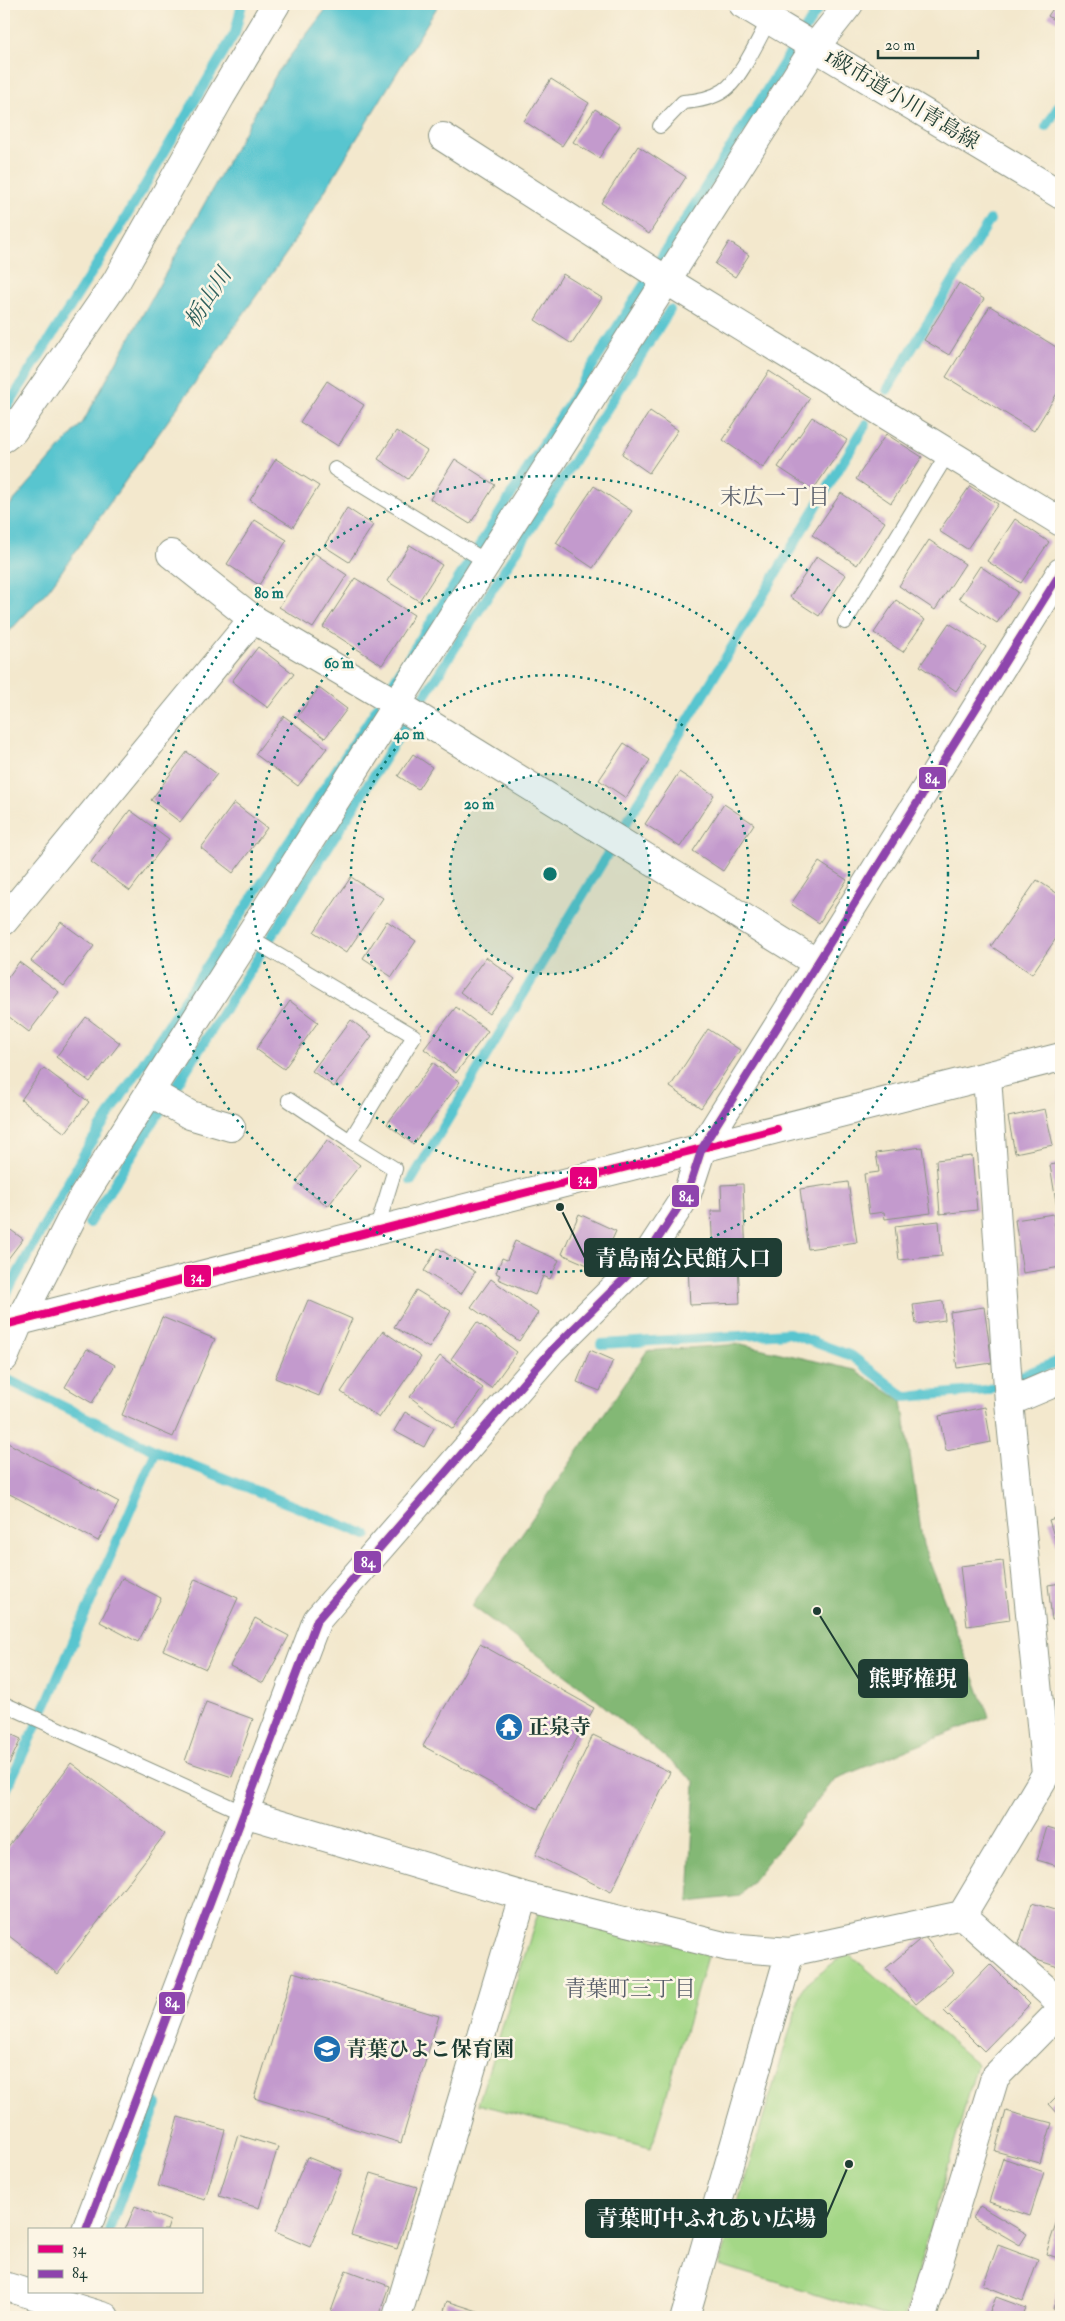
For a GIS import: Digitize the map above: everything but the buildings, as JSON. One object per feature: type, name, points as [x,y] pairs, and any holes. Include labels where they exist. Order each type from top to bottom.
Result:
[{"type":"street","points":[[4,438],[13,431],[116,282],[221,96],[276,4]]},
{"type":"street","name":"1級市道小川青島線","points":[[743,4],[1061,195]]},
{"type":"street","points":[[4,1358],[12,1323],[81,1200],[248,937],[390,701],[487,562],[814,47],[849,4]]},
{"type":"street","points":[[443,137],[666,280],[1061,522]]},
{"type":"street","points":[[171,554],[253,619],[435,728],[817,964]]},
{"type":"street","points":[[87,2228],[317,1620],[552,1350],[646,1256],[687,1194],[702,1148],[1061,572]]},
{"type":"street","points":[[4,921],[253,619]]},
{"type":"street","points":[[12,1323],[1061,1057]]},
{"type":"street","points":[[244,1814],[523,1896],[701,1938],[728,1947],[790,1952],[962,1915],[1046,1774],[1009,1402],[987,1076]]},
{"type":"street","points":[[150,1092],[190,1115],[231,1127]]},
{"type":"street","points":[[1009,1402],[1061,1380]]},
{"type":"street","points":[[397,2317],[523,1896]]},
{"type":"street","points":[[962,1915],[1061,2003]]},
{"type":"street","points":[[685,2317],[790,1952]]},
{"type":"street","points":[[922,2317],[994,2077],[1061,2010]]},
{"type":"street","points":[[4,2286],[102,2316]]},
{"type":"lane","points":[[660,126],[682,102],[703,100],[724,91],[735,80],[769,20]]},
{"type":"lane","points":[[844,622],[948,453]]},
{"type":"lane","points":[[335,469],[487,562]]},
{"type":"lane","points":[[248,937],[414,1036],[350,1141]]},
{"type":"lane","points":[[289,1100],[395,1169],[376,1231]]},
{"type":"lane","points":[[4,1704],[244,1814]]},
{"type":"green space","points":[[741,1344],[855,1370],[902,1401],[923,1545],[989,1717],[835,1779],[740,1896],[689,1902],[695,1782],[580,1686],[472,1606],[647,1351]]},
{"type":"green space","points":[[539,1910],[708,1953],[651,2148],[478,2104]]},
{"type":"green space","points":[[847,1952],[977,2064],[905,2317],[890,2317],[719,2265],[803,1987]]},
{"type":"water","name":"栃山川","points":[[330,4],[439,4],[288,251],[49,589],[4,637],[4,512],[83,422],[277,73]]},
{"type":"waterway","points":[[4,412],[119,229],[235,33],[242,4]]},
{"type":"waterway","points":[[4,1298],[86,1150],[373,714],[821,4]]},
{"type":"waterway","points":[[1046,127],[1061,102]]},
{"type":"waterway","points":[[887,390],[990,220]]},
{"type":"waterway","points":[[89,1223],[670,310]]},
{"type":"waterway","points":[[411,1181],[866,424]]},
{"type":"waterway","points":[[601,1344],[789,1333],[852,1356],[905,1397],[987,1390],[1061,1360]]},
{"type":"waterway","points":[[4,1378],[156,1451],[367,1535]]},
{"type":"waterway","points":[[4,1795],[47,1702],[156,1451]]},
{"type":"waterway","points":[[110,2228],[157,2104]]},
{"type":"transit line","name":"84","points":[[87,2228],[317,1620],[552,1350],[646,1257],[687,1194],[702,1148],[1061,572]]},
{"type":"transit line","name":"34","points":[[4,1325],[777,1129]]},
{"type":"place","name":"青島南公民館入口","points":[[560,1207]]},
{"type":"place","name":"熊野権現","points":[[817,1611]]},
{"type":"place","name":"正泉寺","points":[[509,1727]]},
{"type":"place","name":"青葉ひよこ保育園","points":[[327,2049]]},
{"type":"place","name":"青葉町中ふれあい広場","points":[[849,2164]]},
{"type":"district","name":"末広一丁目","points":[[775,497]]},
{"type":"district","name":"青葉町三丁目","points":[[630,1989]]}]
